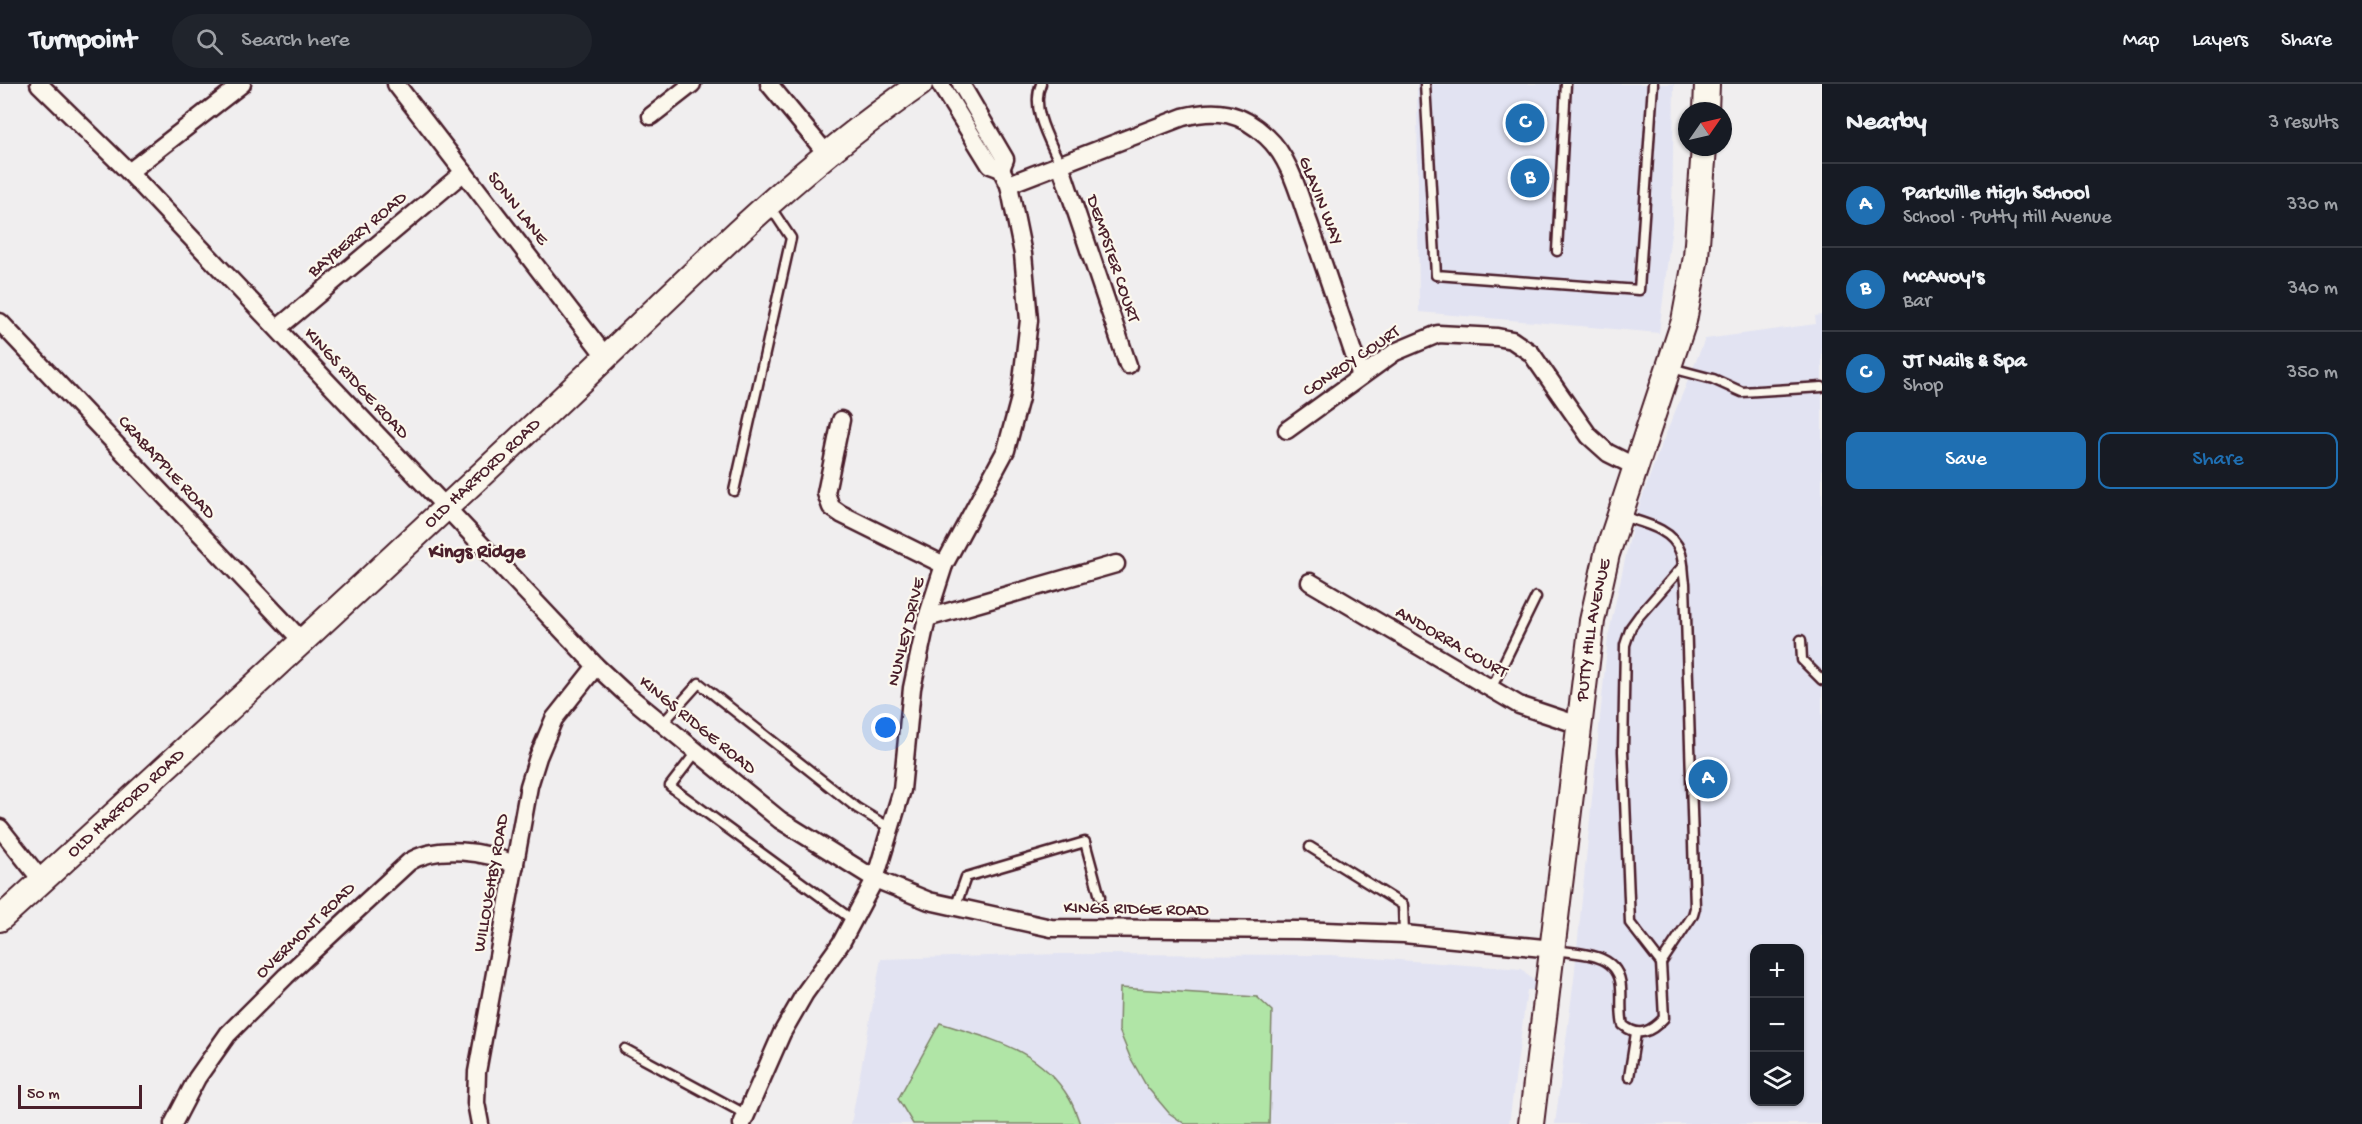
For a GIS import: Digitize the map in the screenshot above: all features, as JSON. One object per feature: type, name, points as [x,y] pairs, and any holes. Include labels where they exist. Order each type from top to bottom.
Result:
[{"type":"street","name":"KINGS RIDGE ROAD","points":[[39,84],[129,172],[596,666],[780,820],[875,879],[929,901],[1051,928],[1298,930],[1404,934],[1553,950]]},
{"type":"street","points":[[129,172],[242,84]]},
{"type":"street","name":"SONN LANE","points":[[396,84],[606,357]]},
{"type":"street","points":[[651,116],[692,84]]},
{"type":"street","points":[[769,84],[826,153]]},
{"type":"street","name":"OLD HARFORD ROAD","points":[[0,919],[303,642],[769,204],[826,153],[920,84]]},
{"type":"street","name":"NUNLEY DRIVE","points":[[745,1119],[782,1033],[797,1005],[854,921],[875,879],[902,790],[912,688],[927,618],[944,565],[1006,450],[1020,398],[1029,320],[1023,254],[1009,185],[1001,169],[990,165],[940,84]]},
{"type":"street","name":"NUNLEY DRIVE","points":[[961,84],[1005,159],[1001,169]]},
{"type":"street","points":[[1706,102],[1707,84]]},
{"type":"street","name":"GLAVIN WAY","points":[[1009,185],[1183,117],[1211,111],[1245,120],[1269,138],[1279,152],[1296,186],[1361,376]]},
{"type":"street","name":"PUTTY HILL AVENUE","points":[[1530,1124],[1592,621],[1607,554],[1670,367],[1690,293],[1700,219],[1704,156]]},
{"type":"street","name":"DEMPSTER COURT","points":[[1060,164],[1128,365]]},
{"type":"street","name":"BAYBERRY ROAD","points":[[278,328],[464,172]]},
{"type":"street","name":"CRABAPPLE ROAD","points":[[0,322],[303,642]]},
{"type":"street","name":"CONROY COURT","points":[[1287,430],[1395,352],[1438,334],[1486,336],[1512,340],[1532,352],[1594,441],[1608,453],[1636,467]]},
{"type":"street","points":[[841,420],[826,494],[831,507],[944,565]]},
{"type":"street","points":[[927,618],[1116,564]]},
{"type":"street","name":"ANDORRA COURT","points":[[1310,582],[1518,705],[1579,725]]},
{"type":"street","name":"WILLOUGHBY ROAD","points":[[480,1124],[476,1103],[477,1072],[529,786],[554,719],[596,666]]},
{"type":"street","points":[[0,828],[42,881]]},
{"type":"street","name":"OVERMONT ROAD","points":[[173,1124],[197,1078],[228,1034],[286,976],[409,862],[419,855],[442,851],[482,854],[503,859],[515,865]]},
{"type":"lane","points":[[1041,84],[1036,99],[1041,119],[1060,164]]},
{"type":"lane","points":[[1425,84],[1436,274],[1639,290],[1653,84]]},
{"type":"lane","points":[[1557,251],[1566,84]]},
{"type":"lane","points":[[734,491],[791,238],[769,204]]},
{"type":"lane","points":[[1670,367],[1713,379],[1742,392],[1822,387]]},
{"type":"lane","points":[[1553,950],[1601,957],[1612,964],[1621,980],[1622,1022],[1625,1028],[1635,1033],[1650,1031],[1664,1018],[1661,963],[1693,915],[1695,908],[1685,583],[1681,551],[1674,538],[1667,532],[1620,515]]},
{"type":"lane","points":[[1661,963],[1634,931],[1630,922],[1623,751],[1624,645],[1631,627],[1683,566]]},
{"type":"lane","points":[[1491,689],[1536,597]]},
{"type":"lane","points":[[1801,640],[1802,660],[1822,680]]},
{"type":"lane","points":[[663,723],[699,683],[856,808],[890,828]]},
{"type":"lane","points":[[698,751],[670,786],[854,921]]},
{"type":"lane","points":[[955,908],[966,877],[1085,842],[1100,897]]},
{"type":"lane","points":[[1310,847],[1403,904],[1404,934]]},
{"type":"lane","points":[[1629,1077],[1635,1033]]},
{"type":"lane","points":[[625,1049],[745,1119]]},
{"type":"shaded area","points":[[1417,84],[1674,84],[1672,225],[1659,333],[1419,312]]},
{"type":"shaded area","points":[[1822,315],[1822,1124],[1555,1124],[1574,979],[1608,637],[1633,523],[1658,453],[1705,339],[1816,324],[1815,316]]},
{"type":"shaded area","points":[[1059,954],[1330,955],[1522,969],[1537,984],[1537,990],[1527,990],[1509,1124],[851,1124],[881,959]]},
{"type":"green space","points":[[1120,988],[1257,997],[1272,1011],[1269,1124],[1185,1124],[1169,1113],[1147,1087],[1130,1057],[1119,1030]]},
{"type":"green space","points":[[940,1023],[996,1041],[1029,1057],[1057,1081],[1071,1101],[1080,1124],[913,1124],[898,1099]]},
{"type":"place","name":"JT Nails & Spa","points":[[1525,123]]},
{"type":"place","name":"McAvoy's","points":[[1530,178]]},
{"type":"place","name":"Parkville High School","points":[[1708,779]]},
{"type":"district","name":"Kings Ridge","points":[[477,553]]}]
